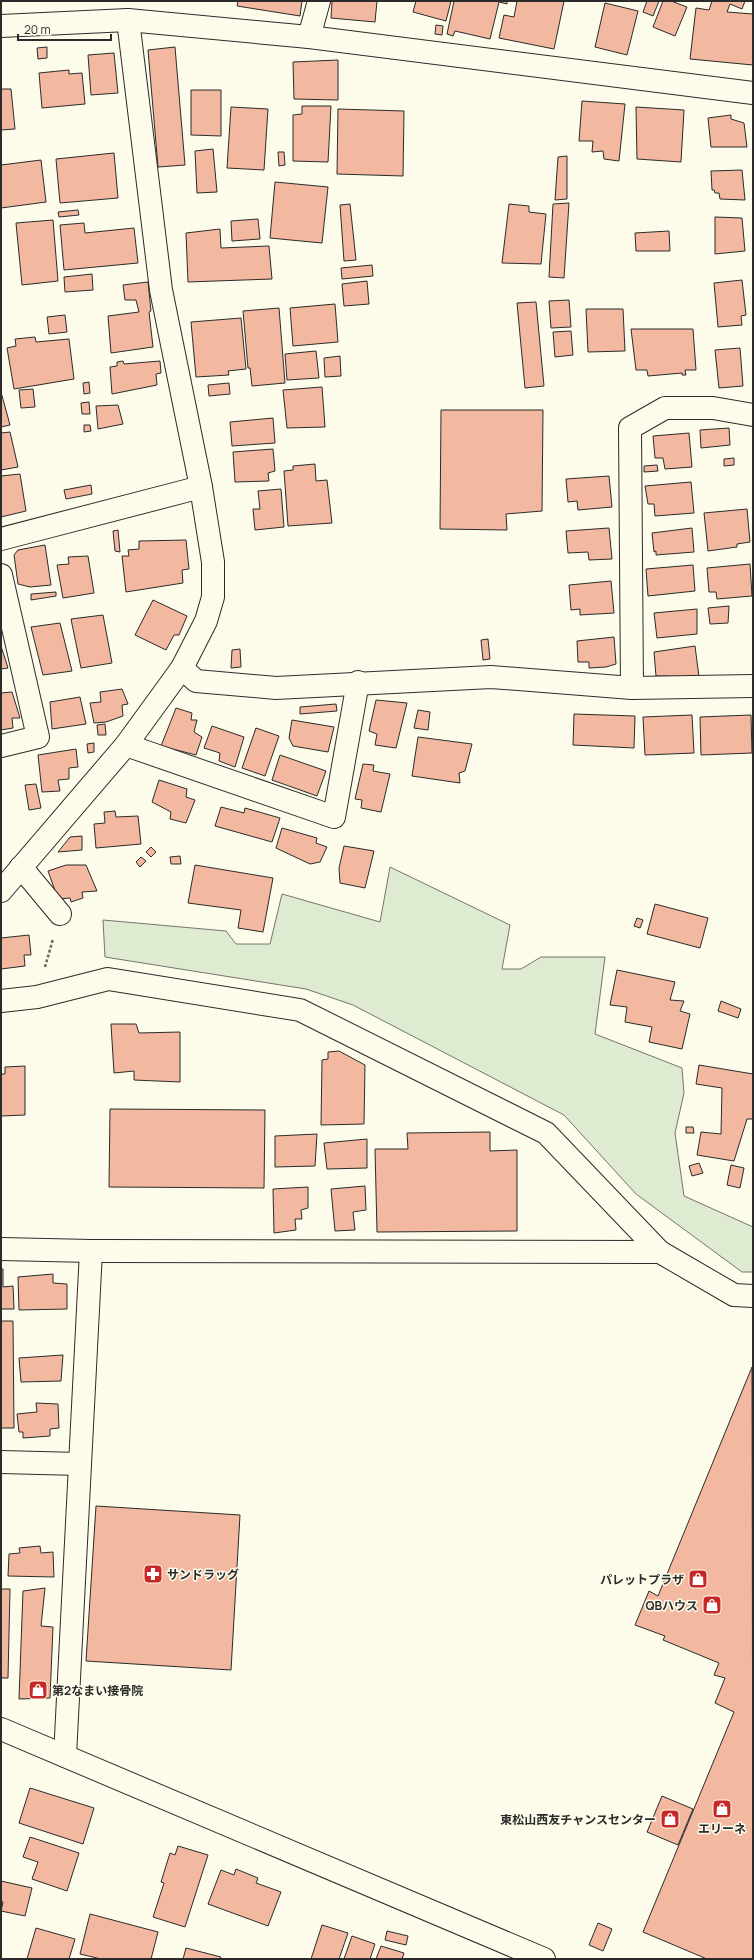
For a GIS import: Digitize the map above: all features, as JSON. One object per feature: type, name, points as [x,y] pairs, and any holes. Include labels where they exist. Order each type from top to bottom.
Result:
[{"type":"street","points":[[309,37],[319,1]]},
{"type":"street","points":[[1,891],[126,745],[182,668],[206,621],[213,597],[213,562],[201,487],[162,290],[128,20]]},
{"type":"street","points":[[1,26],[128,20],[309,37],[753,93]]},
{"type":"street","points":[[632,688],[630,428],[665,408],[713,408],[753,415]]},
{"type":"street","points":[[1,539],[201,487]]},
{"type":"street","points":[[1,575],[38,737],[1,746]]},
{"type":"street","points":[[182,668],[196,681],[276,688],[358,682],[492,676],[632,688],[753,686]]},
{"type":"street","points":[[126,745],[334,817],[358,682]]},
{"type":"street","points":[[21,867],[60,914]]},
{"type":"street","points":[[1,1001],[37,997],[108,979],[300,1010],[546,1133],[660,1252],[734,1295],[753,1296]]},
{"type":"street","points":[[1,1249],[91,1251],[660,1252]]},
{"type":"street","points":[[65,1756],[91,1251]]},
{"type":"street","points":[[1,1462],[80,1464]]},
{"type":"street","points":[[1,1729],[532,1957]]},
{"type":"path","points":[[37,997],[60,914]]},
{"type":"green space","points":[[390,867],[510,925],[502,969],[521,969],[541,957],[605,957],[595,1034],[682,1068],[684,1093],[675,1133],[684,1196],[753,1227],[753,1272],[742,1272],[636,1194],[564,1115],[353,1005],[306,989],[105,957],[103,920],[226,931],[236,944],[270,944],[282,894],[380,922]]},
{"type":"building","points":[[238,1],[302,1],[300,16],[237,6]]},
{"type":"building","points":[[332,1],[377,1],[375,22],[331,18]]},
{"type":"building","points":[[416,1],[451,1],[446,21],[413,12]]},
{"type":"building","points":[[454,1],[507,1],[507,4],[499,2],[490,39],[455,31],[453,36],[447,34]]},
{"type":"building","points":[[517,1],[564,1],[554,49],[499,38],[504,15],[514,17]]},
{"type":"building","points":[[647,1],[659,1],[653,16],[643,12]]},
{"type":"building","points":[[663,1],[671,1],[687,7],[675,36],[653,27]]},
{"type":"building","points":[[712,1],[745,1],[742,9],[730,4],[727,12],[753,14],[753,65],[690,59],[696,8],[709,10]]},
{"type":"building","points":[[605,3],[638,11],[627,55],[595,47]]},
{"type":"building","points":[[436,25],[443,26],[442,35],[435,34]]},
{"type":"building","points":[[47,47],[47,58],[38,59],[37,48]]},
{"type":"building","points":[[175,47],[185,165],[158,167],[148,50]]},
{"type":"building","points":[[114,53],[118,93],[91,95],[88,55]]},
{"type":"building","points":[[338,60],[338,100],[294,99],[293,62]]},
{"type":"building","points":[[69,70],[69,74],[82,73],[85,104],[42,108],[39,73]]},
{"type":"building","points":[[1,89],[11,89],[15,129],[1,130]]},
{"type":"building","points":[[191,90],[221,90],[221,136],[191,135]]},
{"type":"building","points":[[582,101],[625,104],[619,161],[604,159],[603,151],[592,152],[593,141],[579,141]]},
{"type":"building","points":[[302,106],[331,106],[328,162],[293,161],[293,115],[302,114]]},
{"type":"building","points":[[231,107],[268,109],[264,170],[227,168]]},
{"type":"building","points":[[636,107],[684,110],[681,162],[637,159]]},
{"type":"building","points":[[338,109],[404,111],[403,176],[337,174]]},
{"type":"building","points":[[731,115],[731,119],[744,123],[747,147],[711,147],[708,118]]},
{"type":"building","points":[[213,149],[217,192],[197,193],[195,151]]},
{"type":"building","points":[[278,152],[284,152],[285,165],[279,166]]},
{"type":"building","points":[[114,153],[118,198],[60,203],[56,159]]},
{"type":"building","points":[[567,156],[567,199],[555,200],[558,157]]},
{"type":"building","points":[[41,160],[46,202],[1,208],[1,165]]},
{"type":"building","points":[[742,170],[745,200],[720,199],[719,193],[715,193],[714,190],[712,190],[711,171]]},
{"type":"building","points":[[275,182],[328,187],[322,243],[270,238]]},
{"type":"building","points":[[569,203],[564,278],[549,277],[553,204]]},
{"type":"building","points":[[350,204],[356,260],[344,261],[340,205]]},
{"type":"building","points":[[509,204],[529,206],[529,212],[546,214],[541,264],[502,263]]},
{"type":"building","points":[[78,210],[79,215],[59,217],[58,212]]},
{"type":"building","points":[[715,217],[742,218],[745,251],[715,254]]},
{"type":"building","points":[[258,219],[260,239],[232,241],[231,221]]},
{"type":"building","points":[[53,220],[58,281],[22,285],[16,223]]},
{"type":"building","points":[[84,223],[85,233],[134,228],[138,263],[64,270],[60,225]]},
{"type":"building","points":[[220,229],[221,248],[269,246],[272,279],[188,282],[186,233]]},
{"type":"building","points":[[669,231],[670,251],[636,251],[635,233]]},
{"type":"building","points":[[372,265],[373,276],[342,279],[341,268]]},
{"type":"building","points":[[92,274],[93,290],[65,292],[64,277]]},
{"type":"building","points":[[742,280],[746,315],[741,316],[742,325],[718,327],[714,283]]},
{"type":"building","points":[[367,281],[369,304],[344,306],[342,284]]},
{"type":"building","points":[[148,282],[151,311],[149,312],[153,347],[111,353],[108,316],[139,312],[136,300],[125,300],[123,285]]},
{"type":"building","points":[[569,300],[571,327],[551,328],[549,301]]},
{"type":"building","points":[[536,302],[544,386],[525,388],[517,303]]},
{"type":"building","points":[[335,304],[338,342],[293,346],[290,308]]},
{"type":"building","points":[[279,308],[285,383],[252,386],[250,368],[248,368],[243,311]]},
{"type":"building","points":[[586,309],[623,309],[625,351],[588,352]]},
{"type":"building","points":[[65,315],[67,332],[49,334],[47,317]]},
{"type":"building","points":[[241,318],[246,369],[228,371],[229,375],[196,377],[191,322]]},
{"type":"building","points":[[631,329],[693,329],[696,370],[685,370],[686,375],[682,375],[682,373],[648,376],[647,370],[636,370]]},
{"type":"building","points":[[571,331],[573,355],[555,357],[553,332]]},
{"type":"building","points":[[35,337],[36,342],[69,339],[74,379],[14,389],[7,348],[16,346],[15,339]]},
{"type":"building","points":[[740,348],[743,386],[719,388],[715,350]]},
{"type":"building","points":[[316,351],[319,378],[287,380],[285,354]]},
{"type":"building","points":[[340,356],[341,376],[325,377],[324,358]]},
{"type":"building","points":[[123,361],[124,364],[160,361],[161,373],[156,374],[157,385],[112,394],[110,367],[117,366],[117,362]]},
{"type":"building","points":[[89,382],[90,393],[84,394],[83,383]]},
{"type":"building","points":[[229,383],[230,394],[209,396],[208,385]]},
{"type":"building","points":[[322,387],[325,427],[287,428],[283,390]]},
{"type":"building","points":[[33,389],[35,407],[21,408],[19,390]]},
{"type":"building","points":[[1,392],[10,425],[1,427]]},
{"type":"building","points":[[89,402],[90,414],[82,414],[81,403]]},
{"type":"building","points":[[118,405],[123,424],[98,429],[96,406]]},
{"type":"building","points":[[441,410],[543,410],[542,511],[506,514],[507,530],[440,529]]},
{"type":"building","points":[[273,418],[275,443],[232,446],[230,422]]},
{"type":"building","points":[[84,425],[90,425],[91,431],[84,432]]},
{"type":"building","points":[[729,428],[730,445],[701,448],[700,430]]},
{"type":"building","points":[[10,432],[18,467],[1,470],[1,433]]},
{"type":"building","points":[[689,433],[692,467],[665,469],[663,458],[655,458],[653,436]]},
{"type":"building","points":[[273,449],[275,471],[268,473],[269,481],[235,482],[233,452]]},
{"type":"building","points":[[734,458],[734,465],[724,466],[724,459]]},
{"type":"building","points":[[315,464],[316,481],[327,480],[332,523],[288,526],[284,471],[293,470],[293,466]]},
{"type":"building","points":[[657,465],[658,471],[644,472],[644,466]]},
{"type":"building","points":[[20,474],[26,511],[1,517],[1,476]]},
{"type":"building","points":[[609,476],[612,507],[578,510],[577,501],[568,502],[566,479]]},
{"type":"building","points":[[691,482],[694,513],[655,516],[654,504],[648,504],[645,486]]},
{"type":"building","points":[[91,485],[92,494],[66,499],[64,490]]},
{"type":"building","points":[[281,489],[284,527],[255,530],[253,509],[260,509],[258,491]]},
{"type":"building","points":[[747,509],[750,542],[737,544],[737,547],[708,551],[704,513]]},
{"type":"building","points":[[609,528],[612,559],[589,560],[588,552],[568,553],[566,531]]},
{"type":"building","points":[[692,528],[694,552],[656,555],[656,551],[654,552],[652,533]]},
{"type":"building","points":[[118,530],[120,552],[115,551],[113,531]]},
{"type":"building","points":[[186,540],[189,569],[182,570],[183,583],[126,592],[122,556],[129,556],[128,550],[139,549],[139,541]]},
{"type":"building","points":[[45,545],[51,585],[30,587],[18,584],[14,555],[18,550]]},
{"type":"building","points":[[88,556],[94,593],[63,598],[57,565],[69,564],[68,557]]},
{"type":"building","points":[[750,564],[752,596],[717,599],[716,592],[709,592],[707,568]]},
{"type":"building","points":[[693,565],[695,591],[648,596],[646,569]]},
{"type":"building","points":[[611,581],[614,613],[580,615],[580,609],[571,610],[569,585]]},
{"type":"building","points":[[56,592],[56,596],[31,600],[31,594]]},
{"type":"building","points":[[153,600],[187,616],[179,635],[174,635],[166,650],[135,635]]},
{"type":"building","points":[[729,606],[728,623],[710,624],[708,608]]},
{"type":"building","points":[[697,609],[697,634],[657,638],[654,613]]},
{"type":"building","points":[[103,615],[112,663],[81,668],[71,619]]},
{"type":"building","points":[[60,623],[72,671],[43,675],[31,627]]},
{"type":"building","points":[[614,637],[616,664],[606,667],[589,668],[589,662],[578,662],[577,641]]},
{"type":"building","points":[[488,639],[490,659],[483,660],[481,640]]},
{"type":"building","points":[[1,646],[8,668],[1,669]]},
{"type":"building","points":[[695,646],[699,677],[656,676],[654,652]]},
{"type":"building","points":[[240,649],[241,667],[231,668],[232,650]]},
{"type":"building","points":[[122,689],[128,704],[122,705],[123,716],[106,722],[94,723],[90,703],[101,702],[100,692]]},
{"type":"building","points":[[12,692],[20,718],[12,718],[13,728],[1,730],[1,693]]},
{"type":"building","points":[[80,697],[86,724],[52,729],[50,702]]},
{"type":"building","points":[[376,700],[407,703],[396,748],[375,745],[377,734],[369,731]]},
{"type":"building","points":[[336,704],[337,711],[300,714],[300,707]]},
{"type":"building","points":[[176,708],[192,713],[191,720],[197,720],[194,732],[202,737],[196,755],[161,746]]},
{"type":"building","points":[[418,710],[430,712],[428,730],[414,728]]},
{"type":"building","points":[[574,714],[635,716],[634,748],[573,745]]},
{"type":"building","points":[[692,715],[694,753],[645,755],[643,717]]},
{"type":"building","points":[[751,715],[752,753],[701,755],[700,717]]},
{"type":"building","points":[[292,720],[334,727],[328,752],[293,746],[289,738]]},
{"type":"building","points":[[105,724],[106,735],[98,735],[97,725]]},
{"type":"building","points":[[212,726],[244,737],[235,767],[219,761],[220,753],[204,748]]},
{"type":"building","points":[[256,728],[279,736],[265,776],[242,768]]},
{"type":"building","points":[[418,737],[472,744],[465,771],[459,773],[460,783],[412,776]]},
{"type":"building","points":[[94,743],[94,752],[88,753],[87,744]]},
{"type":"building","points":[[76,749],[78,767],[69,768],[69,779],[58,780],[60,791],[42,792],[38,755]]},
{"type":"building","points":[[280,755],[326,771],[317,796],[272,780]]},
{"type":"building","points":[[363,764],[374,765],[373,771],[390,774],[381,812],[361,808],[362,800],[355,799]]},
{"type":"building","points":[[159,780],[187,789],[186,797],[195,800],[186,823],[170,819],[171,812],[152,802]]},
{"type":"building","points":[[36,784],[41,808],[29,810],[25,785]]},
{"type":"building","points":[[221,807],[244,813],[245,808],[280,818],[272,842],[215,826]]},
{"type":"building","points":[[115,811],[116,817],[138,816],[141,844],[96,848],[94,824],[105,823],[104,812]]},
{"type":"building","points":[[282,828],[317,838],[316,843],[327,847],[320,862],[310,864],[276,848]]},
{"type":"building","points":[[82,836],[82,850],[58,852],[70,837]]},
{"type":"building","points":[[344,846],[374,851],[365,888],[340,883],[339,868]]},
{"type":"building","points":[[151,847],[156,852],[151,857],[146,852]]},
{"type":"building","points":[[180,856],[181,864],[171,864],[170,857]]},
{"type":"building","points":[[141,857],[146,861],[140,867],[136,862]]},
{"type":"building","points":[[66,865],[86,865],[97,891],[82,892],[83,898],[71,902],[70,898],[58,899],[48,871]]},
{"type":"building","points":[[195,865],[273,878],[263,932],[238,928],[241,910],[188,903]]},
{"type":"building","points":[[655,904],[708,918],[700,948],[647,934]]},
{"type":"building","points":[[637,918],[643,920],[640,928],[634,926]]},
{"type":"building","points":[[29,935],[31,955],[24,955],[25,966],[1,969],[1,938]]},
{"type":"building","points":[[617,970],[675,982],[670,1000],[684,1001],[680,1011],[690,1014],[682,1049],[649,1042],[652,1027],[625,1022],[627,1007],[610,1005]]},
{"type":"building","points":[[721,1001],[741,1009],[738,1018],[718,1011]]},
{"type":"building","points":[[111,1024],[136,1024],[139,1033],[180,1032],[180,1082],[134,1080],[134,1071],[114,1073]]},
{"type":"building","points":[[339,1051],[365,1065],[364,1124],[321,1125],[322,1060],[328,1059],[328,1052]]},
{"type":"building","points":[[699,1065],[753,1074],[753,1119],[747,1119],[734,1161],[697,1155],[701,1132],[721,1134],[722,1088],[696,1084]]},
{"type":"building","points":[[25,1066],[25,1115],[1,1116],[1,1074],[5,1074],[5,1067]]},
{"type":"building","points":[[110,1109],[265,1110],[264,1188],[109,1187]]},
{"type":"building","points":[[686,1127],[693,1127],[694,1133],[686,1133]]},
{"type":"building","points":[[490,1132],[490,1151],[517,1150],[517,1231],[377,1232],[375,1149],[408,1149],[407,1133]]},
{"type":"building","points":[[317,1134],[315,1166],[275,1167],[275,1136]]},
{"type":"building","points":[[367,1139],[367,1168],[327,1169],[324,1143]]},
{"type":"building","points":[[699,1163],[703,1173],[692,1176],[689,1166]]},
{"type":"building","points":[[731,1165],[744,1168],[740,1188],[727,1185]]},
{"type":"building","points":[[365,1186],[366,1210],[353,1212],[355,1230],[335,1231],[331,1189]]},
{"type":"building","points":[[308,1187],[308,1208],[301,1210],[302,1219],[295,1219],[296,1230],[274,1233],[273,1189]]},
{"type":"building","points":[[1,1269],[3,1269],[3,1287],[13,1286],[14,1309],[1,1309]]},
{"type":"building","points":[[53,1274],[53,1283],[67,1284],[67,1309],[19,1310],[18,1277]]},
{"type":"building","points":[[1,1321],[13,1321],[14,1428],[1,1428]]},
{"type":"building","points":[[63,1355],[61,1381],[21,1382],[19,1358]]},
{"type":"building","points":[[752,1367],[753,1959],[707,1959],[643,1932],[734,1712],[715,1703],[725,1678],[714,1675],[719,1663],[663,1640],[665,1636],[635,1625],[649,1591],[658,1596]]},
{"type":"building","points":[[36,1403],[58,1404],[59,1428],[50,1429],[50,1436],[23,1438],[23,1432],[19,1432],[17,1414],[37,1412]]},
{"type":"building","points":[[96,1506],[240,1515],[231,1670],[86,1661]]},
{"type":"building","points":[[40,1546],[41,1553],[53,1552],[54,1577],[8,1576],[9,1554],[20,1553],[19,1548]]},
{"type":"building","points":[[45,1588],[41,1626],[53,1627],[50,1698],[19,1699],[23,1591]]},
{"type":"building","points":[[1,1589],[10,1589],[8,1678],[1,1678]]},
{"type":"building","points":[[30,1788],[94,1808],[83,1844],[19,1823]]},
{"type":"building","points":[[662,1796],[693,1809],[678,1845],[647,1832]]},
{"type":"building","points":[[30,1837],[79,1853],[67,1891],[32,1879],[38,1862],[23,1857]]},
{"type":"building","points":[[178,1846],[208,1855],[185,1927],[153,1917],[164,1883],[161,1882],[170,1853],[175,1855]]},
{"type":"building","points":[[236,1869],[258,1878],[256,1883],[281,1892],[268,1926],[208,1904],[221,1870],[234,1875]]},
{"type":"building","points":[[1,1881],[32,1888],[25,1916],[1,1911],[3,1902],[1,1902]]},
{"type":"building","points":[[90,1914],[158,1932],[151,1959],[101,1959],[80,1954]]},
{"type":"building","points":[[598,1923],[612,1929],[603,1951],[589,1945]]},
{"type":"building","points":[[322,1925],[348,1933],[339,1959],[311,1959]]},
{"type":"building","points":[[36,1928],[75,1939],[69,1959],[27,1959]]},
{"type":"building","points":[[387,1931],[408,1936],[406,1945],[385,1940]]},
{"type":"building","points":[[352,1936],[375,1944],[370,1959],[344,1959]]},
{"type":"building","points":[[381,1946],[404,1953],[402,1959],[376,1959]]},
{"type":"building","points":[[186,1948],[221,1957],[220,1959],[183,1959]]},
{"type":"place","name":"サンドラッグ","points":[[153,1574]]},
{"type":"place","name":"パレットプラザ","points":[[698,1579]]},
{"type":"place","name":"QBハウス","points":[[712,1605]]},
{"type":"place","name":"第2なまい接骨院","points":[[38,1690]]},
{"type":"place","name":"エリーネ","points":[[722,1809]]},
{"type":"place","name":"東松山西友チャンスセンター","points":[[670,1819]]}]
